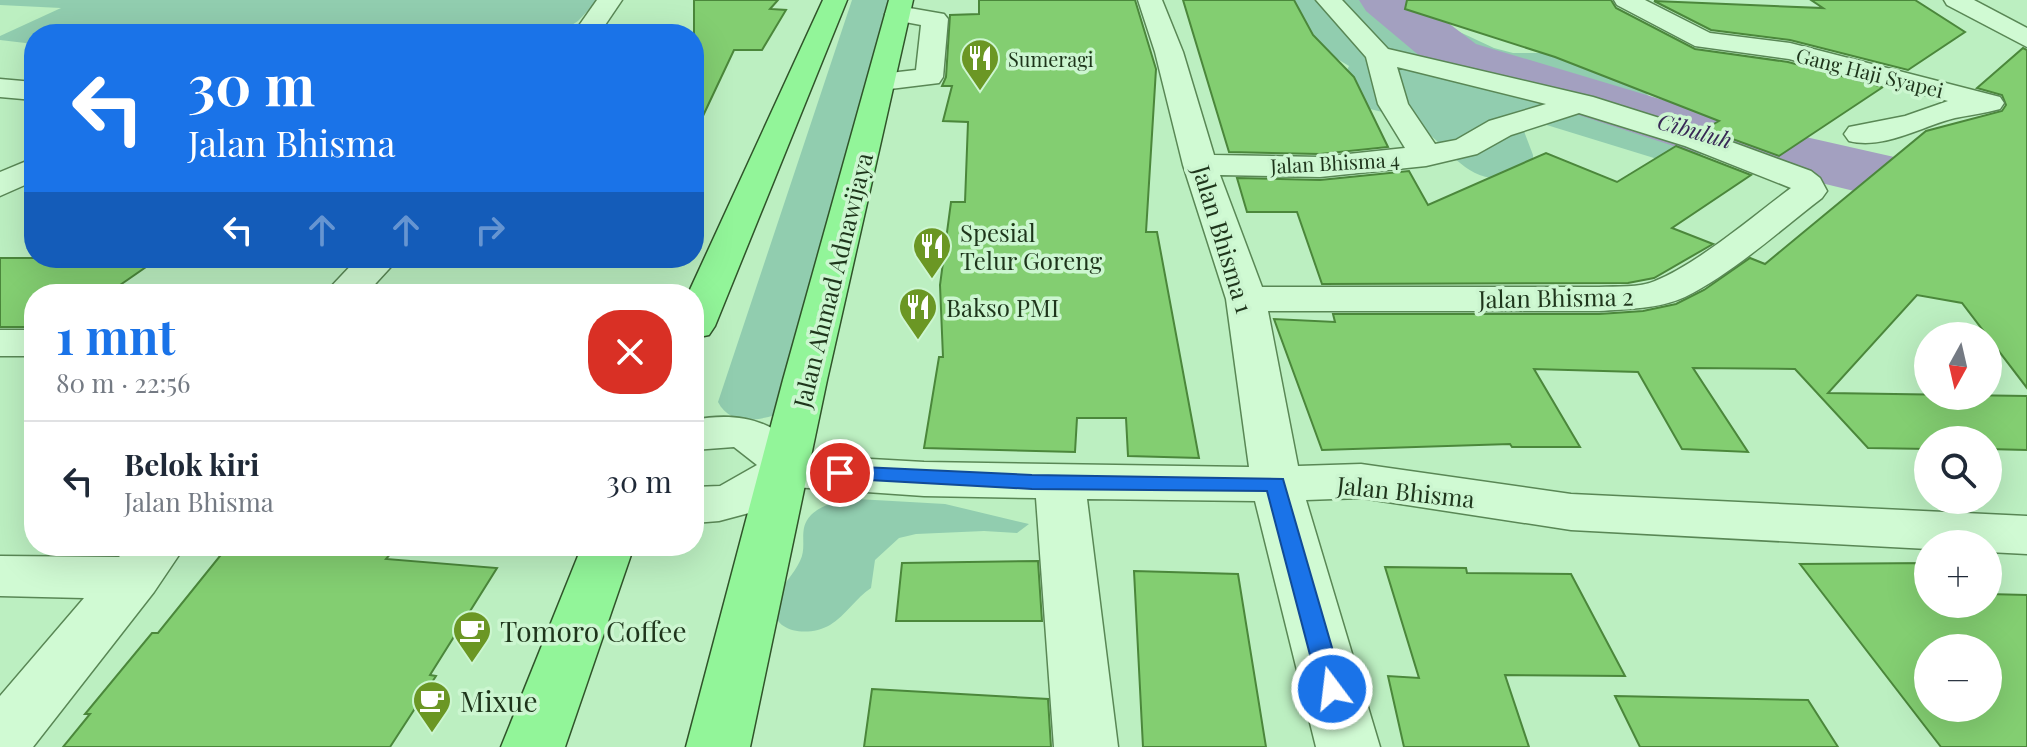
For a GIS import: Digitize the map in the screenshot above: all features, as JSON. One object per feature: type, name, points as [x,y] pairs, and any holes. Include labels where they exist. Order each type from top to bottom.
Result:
[{"type":"main road","points":[[704,303],[835,0]]},
{"type":"main road","name":"Jalan Ahmad Adnawijaya","points":[[718,747],[900,7]]},
{"type":"main road","points":[[533,747],[604,556]]},
{"type":"street","points":[[593,24],[610,0]]},
{"type":"street","name":"Jalan Bhisma 1","points":[[1150,0],[1169,52],[1200,165],[1246,299],[1276,484],[1348,747]]},
{"type":"street","name":"Jalan Bhisma 4","points":[[1200,165],[1320,167],[1426,156],[1393,104],[1379,55],[1328,0]]},
{"type":"street","name":"Gang Haji Syapei","points":[[1626,0],[1704,40],[1790,51],[1989,103],[1944,111],[1913,124],[1860,134]]},
{"type":"street","points":[[1956,0],[2027,39]]},
{"type":"street","name":"Jalan Bhisma 2","points":[[1246,299],[1599,299],[1645,296],[1670,289],[1706,267],[1810,191],[1799,178],[1743,155],[1582,103],[1379,55]]},
{"type":"street","points":[[0,88],[24,90]]},
{"type":"street","points":[[1426,156],[1466,147],[1500,128],[1582,103]]},
{"type":"street","points":[[0,186],[24,173]]},
{"type":"street","points":[[354,284],[370,268]]},
{"type":"street","points":[[0,343],[24,343]]},
{"type":"street","points":[[704,434],[736,431],[759,439],[777,452],[784,470],[762,488],[733,501],[704,504]]},
{"type":"street","name":"Jalan Bhisma","points":[[784,470],[924,479],[1060,482],[1276,484],[1361,481],[1571,512],[2027,535]]},
{"type":"street","points":[[1060,482],[1086,747]]},
{"type":"street","points":[[0,576],[147,562]]},
{"type":"street","points":[[0,741],[147,562]]},
{"type":"green space","points":[[0,0],[598,0],[573,24],[26,24],[61,8],[0,5]]},
{"type":"green space","points":[[852,0],[893,0],[786,411],[758,419],[739,419],[731,416],[718,402]]},
{"type":"green space","points":[[1284,0],[1406,0],[1434,20],[1494,48],[1513,53],[1547,53],[1644,90],[1650,98],[1714,118],[1744,134],[1756,144],[1762,155],[1700,153],[1707,161],[1680,166],[1537,122],[1522,126],[1533,155],[1533,166],[1501,177],[1480,175],[1461,164],[1428,133],[1412,123],[1360,106],[1345,74],[1349,66],[1324,51]]},
{"type":"green space","points":[[24,25],[24,43],[0,40],[0,36]]},
{"type":"green space","points":[[857,499],[945,504],[1029,524],[1017,533],[984,531],[916,534],[899,538],[875,560],[871,588],[836,621],[810,631],[782,625],[776,618],[777,598],[802,555],[807,520],[827,505]]},
{"type":"building","points":[[694,0],[778,0],[770,9],[786,10],[762,50],[734,50],[704,114],[704,24],[694,24]]},
{"type":"building","points":[[979,0],[1135,0],[1156,69],[1146,232],[1157,232],[1199,458],[1128,456],[1126,418],[1077,418],[1075,452],[924,448],[939,357],[943,357],[940,285],[951,202],[965,202],[968,122],[943,121],[952,86],[942,86],[946,77],[950,15],[979,14]]},
{"type":"building","points":[[1183,0],[1294,0],[1313,35],[1354,77],[1388,147],[1320,154],[1229,152]]},
{"type":"building","points":[[1407,0],[1611,0],[1616,8],[1695,49],[1788,62],[1883,87],[1779,156],[1705,129],[1719,121],[1555,57],[1405,9]]},
{"type":"building","points":[[1811,0],[1915,0],[1965,32],[1908,70],[1790,40],[1711,30],[1654,1],[1823,8]]},
{"type":"building","points":[[2023,48],[2027,50],[2027,388],[2002,355],[2002,322],[1977,322],[1962,303],[1917,295],[1828,393],[1914,394],[1914,410],[2002,410],[2002,396],[2027,396],[2027,450],[2002,449],[2002,426],[1914,426],[1914,449],[1868,448],[1795,369],[1693,368],[1748,452],[1682,449],[1638,372],[1534,369],[1580,447],[1512,447],[1510,444],[1322,450],[1274,319],[1335,322],[1333,314],[1599,314],[1643,311],[1676,304],[1704,290],[1750,258],[1765,264],[1926,131],[2002,111],[2006,105],[2002,95],[1977,88]]},
{"type":"building","points":[[1676,146],[1751,175],[1672,228],[1713,244],[1654,278],[1628,283],[1322,284],[1297,212],[1247,212],[1237,178],[1320,180],[1409,171],[1428,205],[1546,153],[1617,182]]},
{"type":"building","points":[[0,258],[24,258],[24,268],[145,268],[121,284],[24,284],[24,327],[0,327]]},
{"type":"building","points":[[220,556],[389,556],[386,559],[497,568],[430,675],[436,676],[390,747],[63,747],[90,714],[85,714],[152,633],[158,633]]},
{"type":"building","points":[[1038,561],[1042,621],[896,621],[902,563]]},
{"type":"building","points":[[1914,563],[1914,618],[2002,618],[2002,594],[2027,595],[2027,747],[1941,747],[1922,722],[2002,722],[2002,634],[1914,634],[1914,712],[1800,564]]},
{"type":"building","points":[[1385,567],[1466,568],[1467,573],[1571,574],[1625,676],[1505,675],[1529,747],[1404,747],[1388,676],[1419,678]]},
{"type":"building","points":[[1134,571],[1238,574],[1266,747],[1143,747]]},
{"type":"building","points":[[872,689],[1048,699],[1051,747],[864,747]]},
{"type":"building","points":[[1615,696],[1808,700],[1838,747],[1640,747]]},
{"type":"waterway","name":"Cibuluh","points":[[1385,0],[1455,56],[1713,137],[2027,210]]},
{"type":"place","name":"Sumeragi","points":[[980,92]]},
{"type":"place","name":"Spesial Telur Goreng","points":[[932,280]]},
{"type":"place","name":"Bakso PMI","points":[[918,341]]},
{"type":"place","name":"Tomoro Coffee","points":[[472,664]]},
{"type":"place","name":"Mixue","points":[[432,734]]},
{"type":"route","points":[[840,473],[1032,482],[1276,484],[1332,689]]}]
